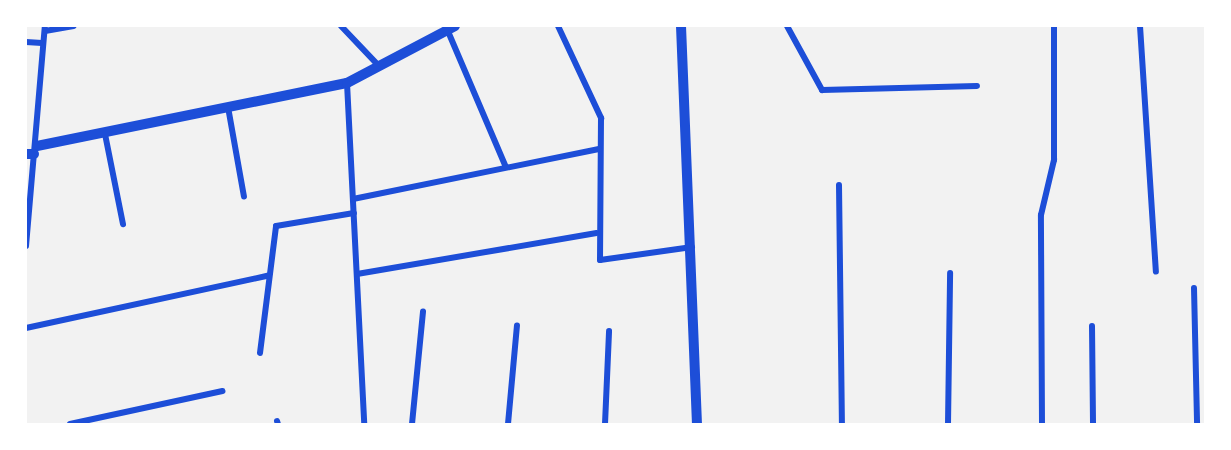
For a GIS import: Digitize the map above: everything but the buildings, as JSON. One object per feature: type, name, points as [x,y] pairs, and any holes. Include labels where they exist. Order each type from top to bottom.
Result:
[{"type":"street","points":[[26,246],[32,151],[45,28],[74,26]]},
{"type":"street","points":[[341,26],[379,66]]},
{"type":"street","points":[[558,26],[597,101],[599,149],[597,253],[607,260],[692,246]]},
{"type":"street","points":[[681,26],[692,246],[697,424]]},
{"type":"street","points":[[788,26],[817,88],[977,86]]},
{"type":"street","points":[[1042,424],[1041,215],[1054,160],[1054,26]]},
{"type":"street","points":[[1140,26],[1156,271]]},
{"type":"street","points":[[32,151],[347,83],[449,27],[506,167]]},
{"type":"street","points":[[26,42],[42,43]]},
{"type":"street","points":[[347,83],[364,424]]},
{"type":"street","points":[[228,107],[244,197]]},
{"type":"street","points":[[105,134],[123,224]]},
{"type":"street","points":[[353,199],[599,149]]},
{"type":"street","points":[[839,185],[842,424]]},
{"type":"street","points":[[260,353],[267,276],[276,226],[354,213]]},
{"type":"street","points":[[357,274],[597,233]]},
{"type":"street","points":[[948,424],[950,273]]},
{"type":"street","points":[[26,328],[267,276]]},
{"type":"street","points":[[1194,288],[1197,424]]},
{"type":"street","points":[[412,424],[423,312]]},
{"type":"street","points":[[508,424],[517,325]]},
{"type":"street","points":[[1092,326],[1093,424]]},
{"type":"street","points":[[605,424],[609,331]]},
{"type":"street","points":[[70,424],[222,391]]}]
